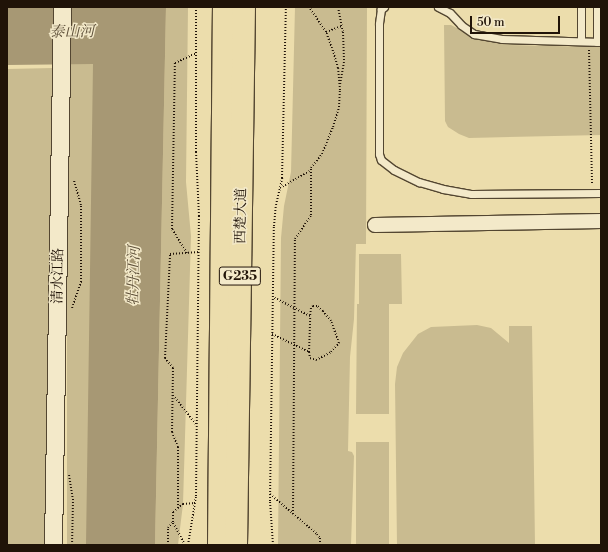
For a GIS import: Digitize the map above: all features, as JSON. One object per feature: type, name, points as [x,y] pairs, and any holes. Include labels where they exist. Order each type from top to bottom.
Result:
[{"type":"highway","name":"西楚大道","points":[[219,545],[224,7]]},
{"type":"highway","name":"西楚大道","points":[[236,545],[244,7]]},
{"type":"street","name":"清水江路","points":[[54,545],[62,7]]},
{"type":"street","points":[[375,225],[601,221]]},
{"type":"lane","points":[[384,7],[382,9],[378,24],[379,154],[381,160],[394,170],[419,182],[443,190],[471,194],[601,193]]},
{"type":"lane","points":[[438,7],[450,13],[461,25],[474,34],[502,39],[596,42],[597,7]]},
{"type":"lane","points":[[581,7],[581,41]]},
{"type":"path","points":[[186,545],[195,503],[197,425],[198,252],[196,7]]},
{"type":"path","points":[[272,545],[270,494],[274,226],[282,178],[286,7]]},
{"type":"path","points":[[309,7],[326,32],[338,68],[340,90]]},
{"type":"path","points":[[280,188],[310,170],[322,154],[333,126],[339,107],[344,62],[342,26],[338,7]]},
{"type":"path","points":[[326,32],[342,26]]},
{"type":"path","points":[[592,193],[596,42]]},
{"type":"path","points":[[187,253],[172,229],[175,62],[196,53]]},
{"type":"path","points":[[293,514],[295,239],[311,216],[310,170]]},
{"type":"path","points":[[178,508],[178,447],[172,432],[173,368],[165,358],[170,254],[198,252]]},
{"type":"path","points":[[273,297],[310,316]]},
{"type":"path","points":[[313,306],[317,306],[331,321],[339,343],[331,352],[316,360],[310,358],[309,352],[311,308],[313,306]]},
{"type":"path","points":[[272,334],[309,352]]},
{"type":"path","points":[[173,395],[197,425]]},
{"type":"path","points":[[270,494],[317,534],[320,538],[320,545]]},
{"type":"path","points":[[186,545],[174,522],[174,512],[183,504],[195,503]]},
{"type":"path","points":[[168,545],[168,528],[174,522]]},
{"type":"shaded area","points":[[166,7],[188,7],[186,182],[191,236],[183,504],[178,545],[155,545]]},
{"type":"shaded area","points":[[295,7],[367,7],[366,244],[356,244],[354,319],[350,357],[348,451],[352,452],[354,456],[351,545],[278,545],[281,238],[284,206],[291,172]]},
{"type":"shaded area","points":[[444,25],[451,25],[476,38],[508,45],[601,47],[601,135],[469,138],[448,127],[445,121]]},
{"type":"shaded area","points":[[67,64],[93,64],[93,545],[67,545]]},
{"type":"shaded area","points":[[53,68],[45,545],[7,545],[7,69]]},
{"type":"shaded area","points":[[359,254],[401,254],[402,304],[389,304],[389,414],[356,414]]},
{"type":"shaded area","points":[[477,325],[491,328],[509,343],[509,326],[532,326],[535,545],[397,545],[395,384],[397,367],[403,353],[418,334],[431,327]]},
{"type":"shaded area","points":[[356,442],[389,442],[389,545],[356,545]]},
{"type":"water","points":[[7,7],[166,7],[155,545],[86,545],[93,64],[7,65]]},
{"type":"water label","name":"泰山河","points":[[72,32]]},
{"type":"water label","name":"牡丹江河","points":[[134,276]]}]
